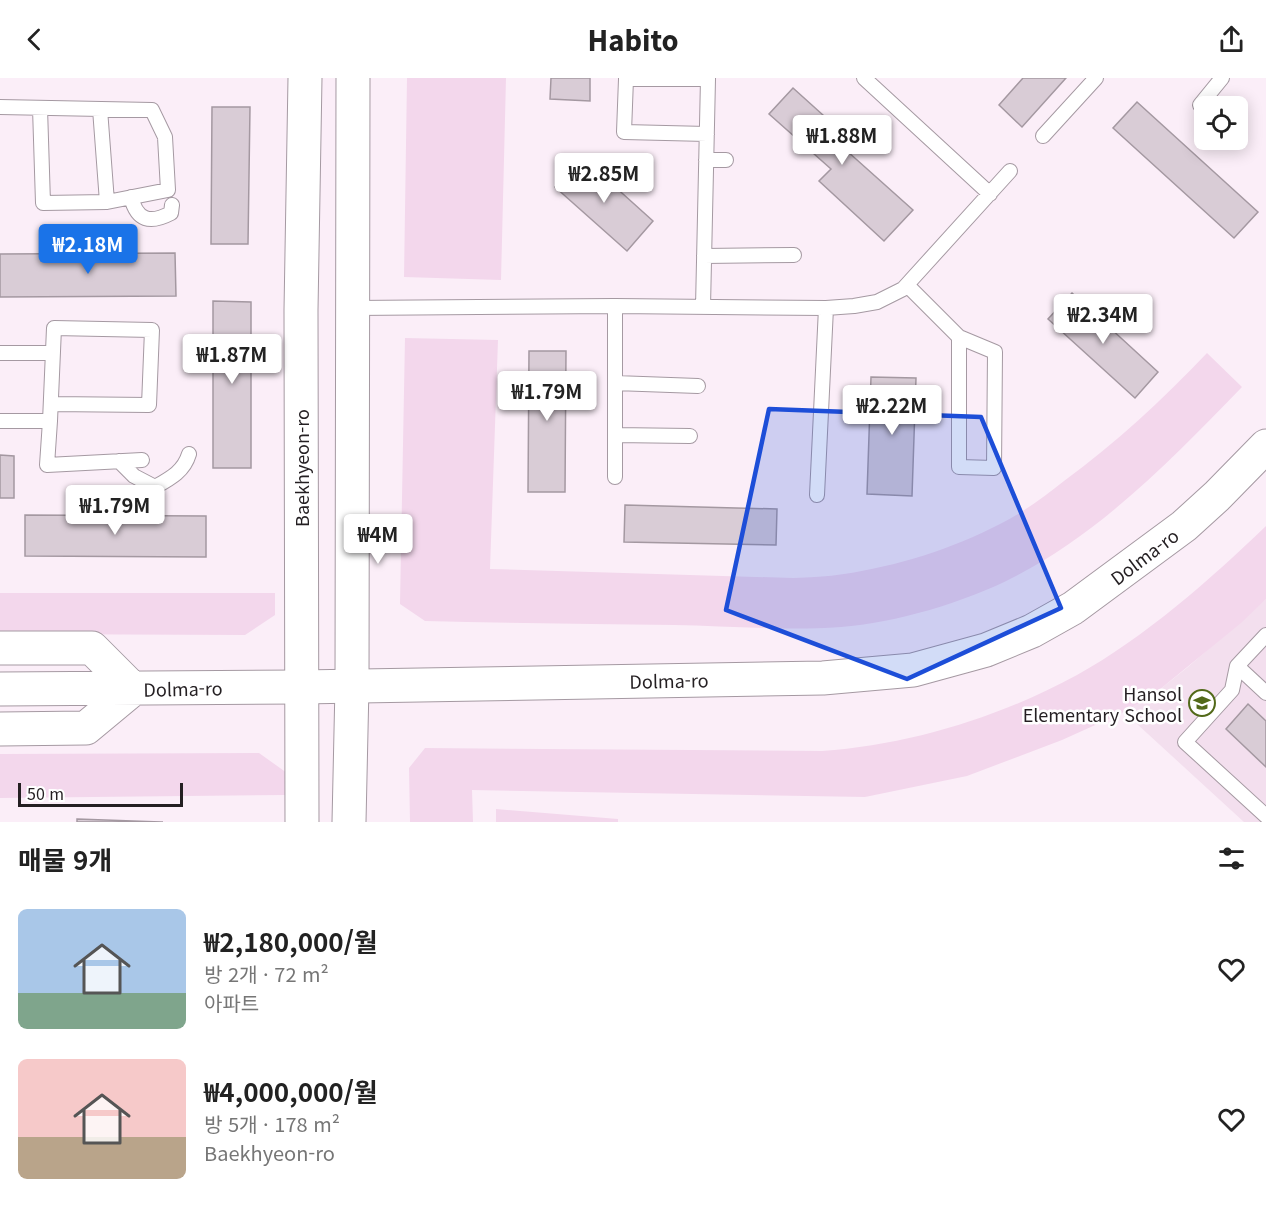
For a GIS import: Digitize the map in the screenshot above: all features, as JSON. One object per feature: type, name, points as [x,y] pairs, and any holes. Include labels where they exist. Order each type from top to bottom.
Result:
[{"type":"main road","name":"Baekhyeon-ro","points":[[302,822],[301,310],[305,78]]},
{"type":"main road","points":[[349,822],[352,686],[353,78]]},
{"type":"main road","name":"Dolma-ro","points":[[0,689],[301,687],[823,678],[913,670],[986,650],[1032,631],[1073,608],[1184,526],[1266,446]]},
{"type":"main road","points":[[0,648],[92,648],[133,689],[86,728],[0,729]]},
{"type":"lane","points":[[864,78],[990,194]]},
{"type":"lane","points":[[1044,136],[1096,78]]},
{"type":"lane","points":[[1207,96],[1222,78]]},
{"type":"lane","points":[[703,307],[706,159],[707,134],[708,79],[626,79],[624,132],[707,134]]},
{"type":"lane","points":[[0,107],[152,110],[165,137],[168,190],[107,202],[43,203],[40,108]]},
{"type":"lane","points":[[100,109],[107,202]]},
{"type":"lane","points":[[706,159],[726,160]]},
{"type":"lane","points":[[353,308],[615,306],[826,308],[877,302],[903,290],[1010,171]]},
{"type":"lane","points":[[131,197],[134,209],[145,219],[158,220],[171,213],[172,205]]},
{"type":"lane","points":[[704,256],[794,255]]},
{"type":"lane","points":[[907,285],[959,337],[995,352],[994,468],[957,473],[959,337]]},
{"type":"lane","points":[[615,306],[615,435],[622,461],[615,477]]},
{"type":"lane","points":[[817,495],[826,308]]},
{"type":"lane","points":[[51,404],[149,405],[152,330],[54,328],[47,465],[142,460]]},
{"type":"lane","points":[[0,353],[53,353]]},
{"type":"lane","points":[[615,383],[698,386]]},
{"type":"lane","points":[[0,421],[50,421]]},
{"type":"lane","points":[[615,435],[690,436]]},
{"type":"lane","points":[[119,461],[134,476],[156,487],[173,477],[186,465],[189,454]]},
{"type":"lane","points":[[1266,635],[1237,666],[1232,690],[1185,742],[1266,816]]},
{"type":"lane","points":[[1237,666],[1266,693]]},
{"type":"highlighted area","points":[[769,409],[981,417],[1061,608],[907,679],[726,610]]},
{"type":"shaded area","points":[[407,78],[506,78],[501,280],[404,277]]},
{"type":"shaded area","points":[[405,338],[498,340],[490,569],[793,578],[864,571],[924,555],[963,541],[1025,510],[1120,436],[1207,353],[1242,387],[1136,491],[1077,538],[1014,577],[974,595],[930,610],[862,625],[820,628],[425,621],[400,604]]},
{"type":"shaded area","points":[[1266,526],[1266,599],[1241,623],[1153,695],[1124,712],[1062,740],[967,776],[865,797],[472,790],[473,822],[410,822],[409,768],[425,748],[822,751],[855,748],[921,735],[986,716],[1048,690],[1127,644],[1200,587]]},
{"type":"shaded area","points":[[0,593],[275,593],[275,615],[245,635],[0,634]]},
{"type":"shaded area","name":"Hansol Elementary School","points":[[1266,599],[1266,822],[1244,822],[1124,712],[1153,695]]},
{"type":"shaded area","points":[[259,753],[287,773],[286,795],[0,798],[0,754]]},
{"type":"shaded area","points":[[496,809],[618,819],[618,822],[496,822]]},
{"type":"building","points":[[551,78],[590,78],[590,101],[550,99]]},
{"type":"building","points":[[1023,78],[1066,78],[1022,127],[999,105]]},
{"type":"building","points":[[793,88],[854,143],[847,151],[913,210],[884,241],[819,181],[831,169],[769,114]]},
{"type":"building","points":[[1137,102],[1258,212],[1234,238],[1113,128]]},
{"type":"building","points":[[212,107],[250,107],[248,244],[211,244]]},
{"type":"building","points":[[582,157],[653,221],[627,251],[555,187]]},
{"type":"building","points":[[175,253],[176,296],[0,297],[0,254]]},
{"type":"building","points":[[1072,293],[1158,372],[1135,398],[1048,319]]},
{"type":"building","points":[[213,301],[251,302],[251,468],[213,468]]},
{"type":"building","points":[[529,351],[566,351],[565,492],[528,492]]},
{"type":"building","points":[[871,377],[916,378],[912,496],[867,494]]},
{"type":"building","points":[[0,455],[14,456],[14,498],[0,498]]},
{"type":"building","points":[[625,505],[777,509],[776,545],[624,542]]},
{"type":"building","points":[[25,515],[206,516],[206,557],[25,556]]},
{"type":"building","points":[[1248,704],[1266,721],[1266,767],[1226,729]]},
{"type":"building","points":[[77,819],[161,822],[77,822]]},
{"type":"place","name":"Hansol Elementary School","points":[[1202,703]]}]
